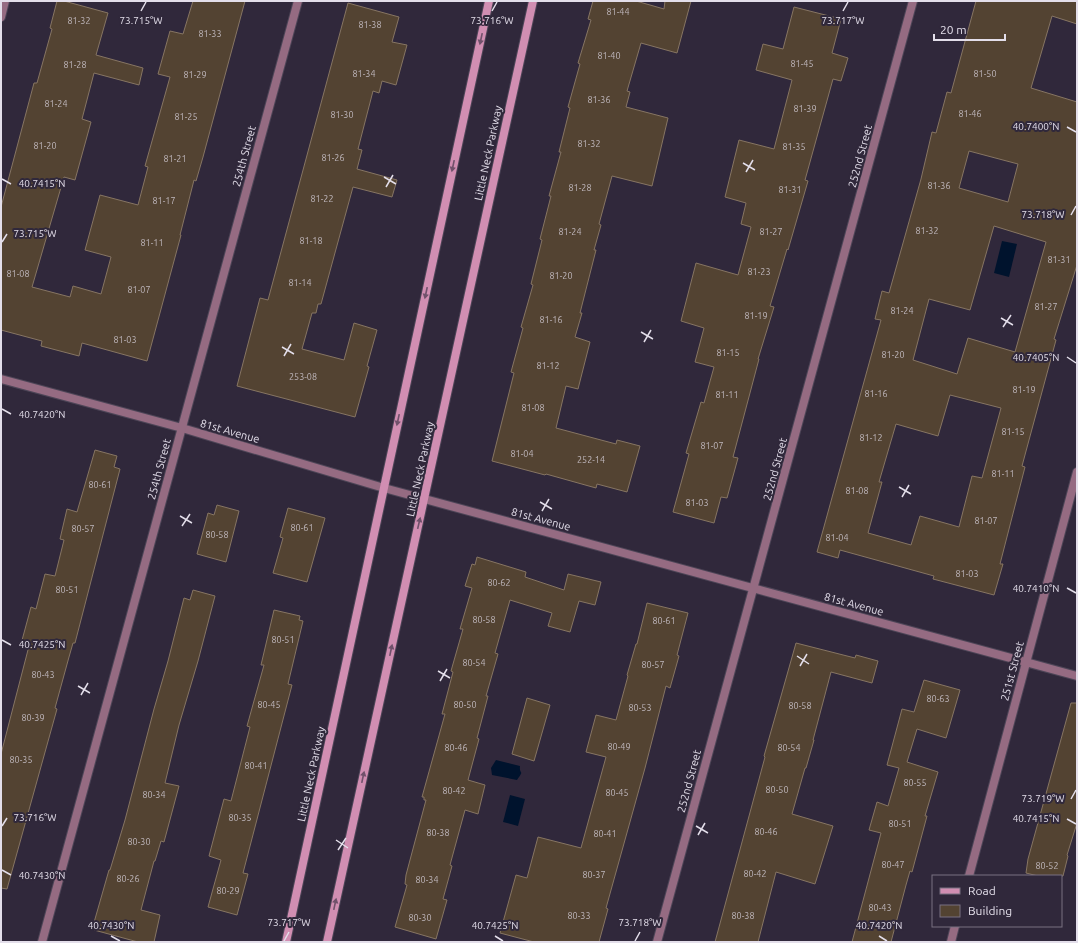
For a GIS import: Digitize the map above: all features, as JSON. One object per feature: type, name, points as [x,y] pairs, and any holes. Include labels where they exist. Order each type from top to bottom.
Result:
[{"type":"main road","name":"Little Neck Parkway","points":[[286,942],[489,1]]},
{"type":"main road","name":"Little Neck Parkway","points":[[327,942],[425,498],[532,1]]},
{"type":"street","points":[[1,17],[5,1]]},
{"type":"street","name":"254th Street","points":[[42,942],[298,1]]},
{"type":"street","name":"252nd Street","points":[[657,942],[913,1]]},
{"type":"street","name":"81st Avenue","points":[[1,379],[182,428],[384,488],[1077,676]]},
{"type":"street","name":"251st Street","points":[[969,875],[1077,472]]},
{"type":"street","points":[[951,942],[955,927]]},
{"type":"water","points":[[1002,241],[1017,244],[1009,277],[994,273]]},
{"type":"water","points":[[496,760],[520,766],[521,773],[517,780],[492,775],[491,768]]},
{"type":"water","points":[[510,795],[525,799],[518,826],[503,822]]},
{"type":"building","points":[[57,1],[64,1],[108,13],[96,55],[143,68],[139,85],[94,73],[82,119],[91,122],[75,180],[64,177],[32,287],[70,297],[73,286],[101,294],[111,257],[85,250],[100,195],[138,205],[148,167],[145,166],[170,77],[158,74],[170,31],[183,34],[193,1],[245,1],[203,157],[196,181],[194,180],[181,235],[147,361],[82,343],[79,356],[41,346],[42,341],[1,330],[1,207],[34,83],[37,83],[52,29],[50,28]]},
{"type":"building","points":[[593,1],[636,1],[664,9],[665,1],[691,1],[677,53],[641,43],[627,91],[630,92],[626,107],[668,118],[652,186],[612,176],[599,224],[601,225],[594,250],[596,250],[575,337],[590,342],[578,389],[566,386],[556,428],[616,444],[617,440],[640,446],[627,492],[597,484],[596,488],[492,461],[514,373],[511,372],[523,328],[521,327],[533,285],[531,284],[551,196],[549,196],[561,152],[559,152],[570,108],[568,107],[580,64],[578,63],[591,20],[588,19]]},
{"type":"building","points":[[976,1],[1077,1],[1077,24],[1052,16],[1031,88],[1077,102],[1077,265],[1054,339],[1056,340],[1022,466],[1025,467],[1000,564],[1003,564],[994,595],[933,579],[934,576],[840,550],[838,558],[817,552],[881,320],[875,319],[882,291],[889,293],[921,179],[932,132],[936,133],[947,92],[951,93]],"holes":[[[969,151],[1018,164],[1008,202],[959,188]],[[994,226],[1046,242],[1015,352],[968,338],[957,374],[913,360],[929,299],[970,310]],[[950,395],[1001,408],[982,478],[972,476],[959,527],[920,516],[911,545],[868,533],[882,482],[879,482],[896,424],[938,436]]]},
{"type":"building","points":[[348,3],[399,17],[392,42],[407,45],[396,85],[382,81],[379,93],[373,91],[358,149],[362,150],[357,169],[397,180],[392,197],[353,187],[321,304],[318,304],[316,313],[312,313],[302,349],[344,360],[354,323],[377,330],[367,366],[369,367],[355,417],[237,386],[260,298],[268,300]]},
{"type":"building","points":[[794,7],[841,19],[832,53],[848,58],[841,81],[833,79],[805,180],[808,181],[770,306],[774,307],[758,359],[733,457],[738,458],[727,498],[721,497],[714,523],[673,512],[689,454],[686,453],[701,402],[704,403],[714,367],[695,362],[704,328],[681,321],[696,263],[738,275],[751,227],[741,224],[746,203],[725,197],[739,140],[774,149],[792,80],[756,70],[763,44],[783,49]]},
{"type":"building","points":[[95,450],[117,456],[114,467],[120,469],[75,643],[73,643],[69,657],[55,708],[57,709],[7,889],[1,888],[1,754],[29,646],[21,644],[31,607],[36,609],[45,574],[55,576],[64,540],[60,539],[67,509],[77,512]]},
{"type":"building","points":[[217,505],[239,511],[226,562],[197,554],[208,513],[214,515]]},
{"type":"building","points":[[288,508],[325,518],[307,582],[273,573],[283,538],[280,537]]},
{"type":"building","points":[[477,557],[526,572],[525,577],[564,590],[568,574],[601,582],[595,605],[579,601],[570,632],[548,626],[552,613],[510,600],[495,653],[498,654],[486,696],[488,696],[477,738],[479,739],[468,780],[485,785],[478,814],[465,810],[450,865],[452,866],[443,899],[447,900],[436,939],[395,927],[407,885],[405,884],[406,875],[426,800],[422,797],[445,714],[442,714],[453,672],[451,671],[463,629],[460,629],[472,588],[465,586],[472,564],[475,565]]},
{"type":"building","points":[[193,590],[215,596],[179,725],[165,783],[179,786],[164,842],[161,841],[154,861],[141,910],[160,915],[154,942],[138,942],[94,930],[95,927],[93,926],[125,820],[184,598],[190,600]]},
{"type":"building","points":[[647,603],[688,613],[677,655],[679,656],[670,688],[666,686],[606,908],[608,909],[599,942],[534,942],[500,933],[516,875],[527,878],[538,837],[581,848],[606,757],[586,752],[596,715],[616,720]]},
{"type":"building","points":[[274,610],[300,616],[299,620],[303,621],[288,684],[292,685],[243,873],[248,874],[237,915],[208,907],[221,860],[209,856],[224,799],[231,801],[250,727],[247,726],[264,665],[261,665]]},
{"type":"building","points":[[796,643],[855,658],[856,655],[878,661],[872,683],[831,672],[814,740],[792,814],[833,826],[815,884],[776,872],[758,942],[715,942],[765,757],[764,756]]},
{"type":"building","points":[[924,680],[960,690],[946,738],[917,729],[907,762],[938,772],[925,816],[927,816],[912,872],[910,871],[891,942],[852,942],[881,833],[869,830],[877,802],[888,806],[899,768],[887,765],[902,709],[914,712]]},
{"type":"building","points":[[527,698],[550,705],[534,761],[512,754]]},
{"type":"building","points":[[1071,703],[1077,703],[1077,823],[1067,855],[1063,876],[1034,875],[1026,873],[1028,859]]}]
